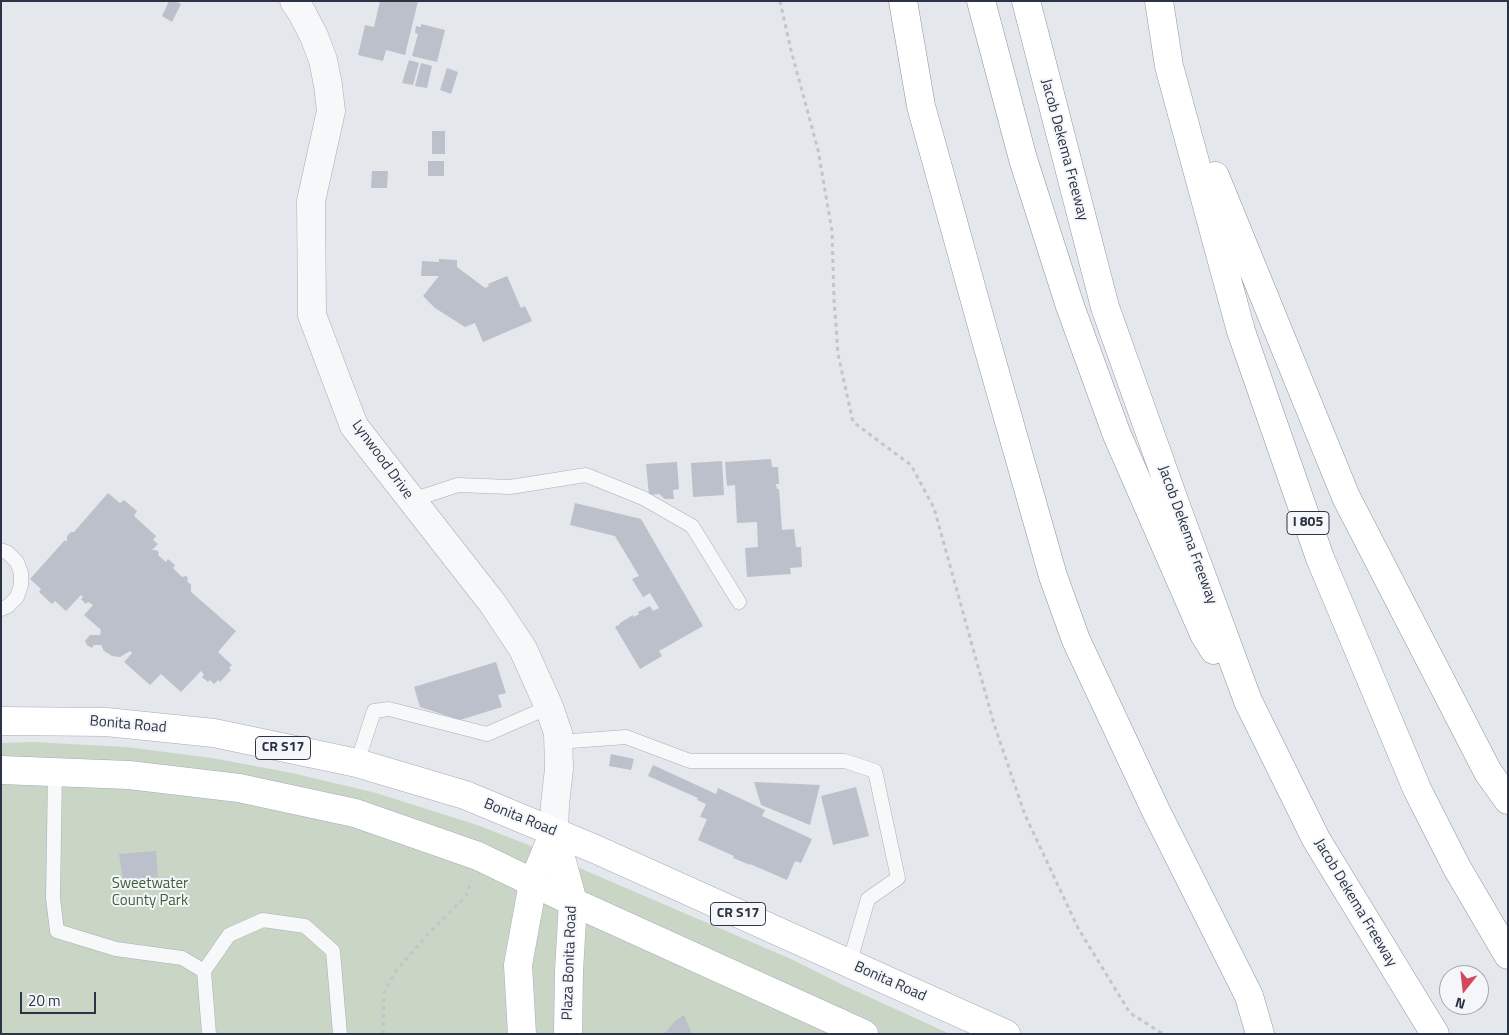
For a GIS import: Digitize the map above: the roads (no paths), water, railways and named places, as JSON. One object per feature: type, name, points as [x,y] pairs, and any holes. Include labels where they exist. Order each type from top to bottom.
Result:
[{"type":"main road","points":[[903,1],[921,106],[1053,576],[1076,640],[1156,811],[1249,996],[1260,1034]]},
{"type":"main road","points":[[981,1],[1022,159],[1070,306],[1117,435],[1204,634],[1248,701]]},
{"type":"main road","name":"Jacob Dekema Freeway","points":[[1026,1],[1105,307],[1248,701],[1316,839],[1436,1034]]},
{"type":"main road","name":"I 805","points":[[1159,1],[1169,66],[1242,331],[1320,558],[1417,789],[1457,868],[1508,955]]},
{"type":"main road","points":[[1169,66],[1346,497],[1488,772],[1508,800]]},
{"type":"main road","name":"Bonita Road","points":[[1,721],[106,722],[214,734],[356,763],[465,795],[554,832],[1006,1034]]},
{"type":"main road","points":[[1,770],[129,775],[239,788],[355,813],[478,856],[573,902],[864,1034]]},
{"type":"main road","points":[[522,1034],[518,965],[534,883],[554,832]]},
{"type":"main road","name":"Plaza Bonita Road","points":[[554,832],[573,902],[568,1034]]},
{"type":"street","name":"Lynwood Drive","points":[[294,1],[314,36],[323,60],[331,111],[310,201],[312,315],[354,426],[493,604],[523,649],[549,707],[558,733],[560,769],[555,804],[554,832]]},
{"type":"lane","points":[[412,500],[458,485],[510,487],[586,475],[643,498],[692,526],[739,602]]},
{"type":"lane","points":[[1,550],[8,553],[16,562],[21,573],[21,585],[17,597],[8,606],[1,609]]},
{"type":"lane","points":[[356,763],[374,711],[389,709],[487,734],[549,707]]},
{"type":"lane","points":[[558,742],[626,737],[690,761],[845,761],[875,771],[898,878],[868,898],[849,964]]},
{"type":"lane","points":[[55,772],[53,898],[57,931],[116,949],[182,958],[204,971]]},
{"type":"lane","points":[[209,1034],[204,971],[229,935],[263,920],[305,926],[334,951],[340,1034]]},
{"type":"park label","name":"Sweetwater County Park","points":[[150,892]]}]
